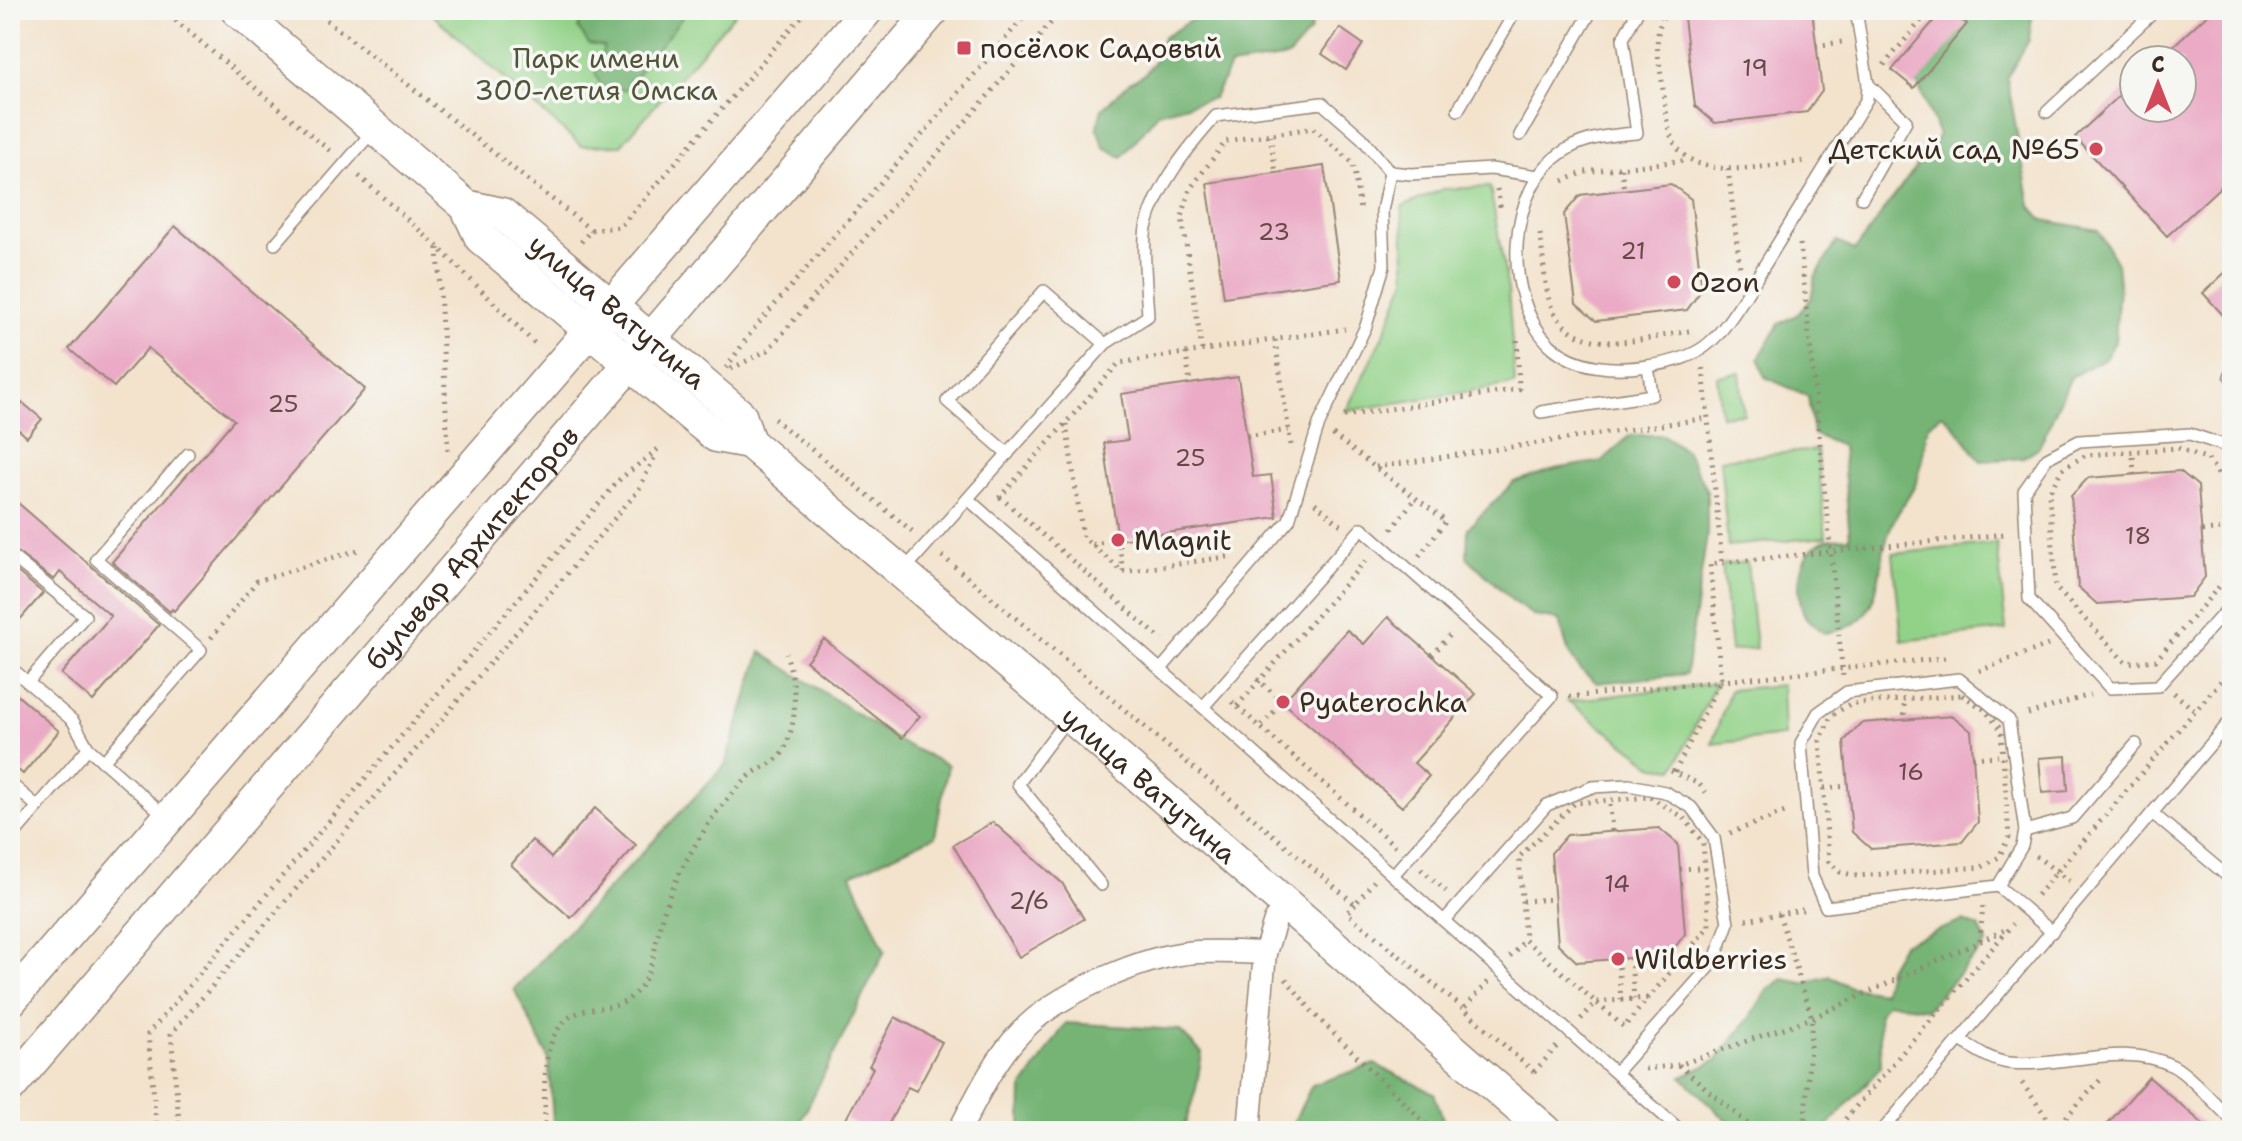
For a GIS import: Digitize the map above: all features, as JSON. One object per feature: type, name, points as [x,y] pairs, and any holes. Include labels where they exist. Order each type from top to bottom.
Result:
[{"type":"main road","name":"улица Ватутина","points":[[237,10],[466,206],[481,238],[600,318],[641,353],[716,436],[749,442],[1070,716],[1546,1131]]},
{"type":"main road","name":"бульвар Архитекторов","points":[[10,1001],[867,10]]},
{"type":"main road","name":"бульвар Архитекторов","points":[[10,1087],[933,10]]},
{"type":"street","points":[[1249,1131],[1265,953],[1284,904]]},
{"type":"street","points":[[959,1131],[989,1074],[1021,1032],[1055,1003],[1123,969],[1194,952],[1265,953]]},
{"type":"lane","points":[[1458,110],[1516,10]]},
{"type":"lane","points":[[1520,135],[1592,10]]},
{"type":"lane","points":[[1638,10],[1623,39],[1637,133],[1602,136],[1565,150],[1538,176],[1522,208],[1516,242],[1523,302],[1551,345],[1575,362],[1622,371],[1668,364],[1701,352],[1724,329],[1743,300],[1867,99],[1868,84],[1856,10]]},
{"type":"lane","points":[[2047,112],[2156,10]]},
{"type":"lane","points":[[1862,198],[1906,121],[1868,84]]},
{"type":"lane","points":[[901,573],[1105,344],[1148,316],[1145,229],[1165,184],[1188,148],[1216,116],[1322,103],[1362,138],[1390,172],[1411,174],[1491,169],[1538,176]]},
{"type":"lane","points":[[275,244],[376,128]]},
{"type":"lane","points":[[1161,669],[1289,520],[1319,424],[1366,326],[1384,266],[1382,211],[1390,172]]},
{"type":"lane","points":[[1008,454],[947,401],[1005,335],[1044,291],[1105,344]]},
{"type":"lane","points":[[1541,412],[1652,395],[1648,366]]},
{"type":"lane","points":[[2232,448],[2190,434],[2079,441],[2047,458],[2024,491],[2029,599],[2110,688],[2158,686],[2232,604]]},
{"type":"lane","points":[[103,762],[201,650],[96,559],[188,454]]},
{"type":"lane","points":[[968,499],[1681,1131]]},
{"type":"lane","points":[[1203,707],[1362,528],[1409,569],[1552,696],[1389,872]]},
{"type":"lane","points":[[10,555],[85,616],[28,682]]},
{"type":"lane","points":[[10,667],[73,721],[88,748],[168,819]]},
{"type":"lane","points":[[1998,886],[2022,846],[2025,831],[2009,720],[1959,679],[1847,692],[1818,713],[1801,743],[1812,876],[1826,907],[1998,886],[2052,932]]},
{"type":"lane","points":[[1070,716],[1018,784],[1101,885]]},
{"type":"lane","points":[[1882,1131],[2232,719]]},
{"type":"lane","points":[[2025,831],[2072,818],[2136,744]]},
{"type":"lane","points":[[10,839],[88,748]]},
{"type":"lane","points":[[10,783],[38,807]]},
{"type":"lane","points":[[1444,921],[1547,805],[1592,787],[1629,785],[1691,807],[1708,840],[1728,923],[1714,962],[1616,1072]]},
{"type":"lane","points":[[2152,813],[2232,880]]},
{"type":"lane","points":[[1960,1040],[1985,1056],[2008,1063],[2079,1060],[2123,1054],[2145,1056],[2175,1067],[2232,1120]]},
{"type":"path","points":[[163,10],[345,163],[438,247],[540,350]]},
{"type":"path","points":[[314,10],[591,230],[620,227],[807,10]]},
{"type":"path","points":[[1030,10],[752,331],[721,375],[768,350],[1062,10]]},
{"type":"path","points":[[1667,10],[1655,38],[1669,131],[1688,160]]},
{"type":"path","points":[[1868,84],[1930,10]]},
{"type":"path","points":[[1842,30],[1844,56]]},
{"type":"path","points":[[1816,46],[1843,42]]},
{"type":"path","points":[[1202,350],[1182,217],[1190,189],[1226,141],[1313,128],[1353,163]]},
{"type":"path","points":[[1270,135],[1276,173]]},
{"type":"path","points":[[1806,161],[1813,148]]},
{"type":"path","points":[[1554,191],[1564,180],[1585,172],[1688,160],[1728,169],[1830,158]]},
{"type":"path","points":[[1621,168],[1624,190]]},
{"type":"path","points":[[1728,169],[1743,300]]},
{"type":"path","points":[[1797,213],[1844,680]]},
{"type":"path","points":[[1538,219],[1551,307],[1563,323],[1583,338],[1605,344],[1692,331]]},
{"type":"path","points":[[438,247],[449,454]]},
{"type":"path","points":[[1732,279],[1740,267]]},
{"type":"path","points":[[985,514],[1119,363],[1366,326]]},
{"type":"path","points":[[1237,706],[1372,554],[1297,487],[1275,340]]},
{"type":"path","points":[[1701,352],[1722,562]]},
{"type":"path","points":[[1186,353],[1190,384]]},
{"type":"path","points":[[1338,417],[1519,389]]},
{"type":"path","points":[[770,415],[1355,904]]},
{"type":"path","points":[[1376,467],[1708,418]]},
{"type":"path","points":[[1066,423],[1083,537],[1123,572],[1262,552]]},
{"type":"path","points":[[1319,424],[1446,521],[1409,569]]},
{"type":"path","points":[[1247,436],[1289,430]]},
{"type":"path","points":[[157,1131],[148,1034],[620,479],[658,449],[638,491],[171,1034],[180,1131]]},
{"type":"path","points":[[2133,463],[2134,474]]},
{"type":"path","points":[[2222,480],[2229,575]]},
{"type":"path","points":[[2049,493],[2056,588],[2126,663],[2156,660]]},
{"type":"path","points":[[2202,531],[2226,529]]},
{"type":"path","points":[[1662,797],[1721,679],[1710,564],[2027,532]]},
{"type":"path","points":[[1091,544],[1118,540],[1123,572]]},
{"type":"path","points":[[201,650],[257,581],[367,548]]},
{"type":"path","points":[[1432,655],[1456,628]]},
{"type":"path","points":[[1959,679],[2094,628]]},
{"type":"path","points":[[545,1131],[546,1065],[554,1031],[574,1015],[587,1010],[616,1007],[627,1001],[640,987],[648,972],[673,887],[717,810],[752,774],[776,762],[783,752],[793,725],[796,704],[786,653]]},
{"type":"path","points":[[1560,698],[1959,656]]},
{"type":"path","points":[[2025,909],[2232,668]]},
{"type":"path","points":[[2009,720],[2110,688]]},
{"type":"path","points":[[1260,727],[1283,702],[1270,691]]},
{"type":"path","points":[[1850,704],[1831,716],[1820,741],[1829,862],[1840,872],[1857,876],[1982,867],[1999,857],[2009,837]]},
{"type":"path","points":[[1904,709],[1905,719]]},
{"type":"path","points":[[1973,758],[1985,757]]},
{"type":"path","points":[[1823,788],[1848,786]]},
{"type":"path","points":[[1464,1009],[1525,940],[1519,857],[1575,803],[1662,797],[1708,840]]},
{"type":"path","points":[[1708,840],[1806,804]]},
{"type":"path","points":[[1611,816],[1612,832]]},
{"type":"path","points":[[1395,846],[1405,834]]},
{"type":"path","points":[[1708,840],[1705,867],[1709,926]]},
{"type":"path","points":[[2022,846],[2085,893]]},
{"type":"path","points":[[1680,869],[1705,867]]},
{"type":"path","points":[[1389,872],[1347,913],[1464,1009],[1534,1072]]},
{"type":"path","points":[[1980,940],[1984,888]]},
{"type":"path","points":[[1523,901],[1554,899]]},
{"type":"path","points":[[1525,940],[1624,1027],[1709,926],[1826,907]]},
{"type":"path","points":[[1779,914],[1812,1018],[1804,1131]]},
{"type":"path","points":[[1756,1131],[1679,1065],[1812,1018],[2009,928],[1835,1131]]},
{"type":"path","points":[[1265,953],[1315,1015],[1434,1131],[1486,1126]]},
{"type":"path","points":[[1631,958],[1634,999]]},
{"type":"path","points":[[1618,959],[1621,1000]]},
{"type":"path","points":[[1596,1002],[1648,998]]},
{"type":"path","points":[[2008,1063],[2056,1130],[2123,1054]]},
{"type":"green space","name":"Парк имени 300-летия Омска","points":[[427,10],[738,10],[621,145],[581,146]]},
{"type":"green space","points":[[584,10],[688,10],[625,90],[602,88],[595,73],[604,47],[589,44],[578,28]]},
{"type":"green space","points":[[1207,10],[1315,10],[1310,32],[1288,57],[1230,66],[1214,98],[1158,113],[1122,157],[1104,147],[1097,128],[1102,109],[1129,83],[1145,74],[1157,57],[1163,38]]},
{"type":"green space","points":[[1953,10],[2033,10],[2029,40],[2007,78],[2030,205],[2043,220],[2098,230],[2117,263],[2119,285],[2115,342],[2105,358],[2071,377],[2039,447],[2022,458],[1981,461],[1942,414],[1928,426],[1917,481],[1890,529],[1868,609],[1858,621],[1844,629],[1824,633],[1805,616],[1800,596],[1800,574],[1815,546],[1827,540],[1850,538],[1842,446],[1813,434],[1808,396],[1765,377],[1759,358],[1779,324],[1798,314],[1811,299],[1815,277],[1837,242],[1855,250],[1939,135],[1911,68],[1948,33]]},
{"type":"green space","points":[[1490,187],[1508,290],[1515,384],[1346,411],[1385,331],[1406,278],[1402,207],[1443,189]]},
{"type":"green space","points":[[1740,373],[1744,414],[1721,416],[1717,376]]},
{"type":"green space","points":[[1630,435],[1663,435],[1687,452],[1707,491],[1707,535],[1686,674],[1597,683],[1575,663],[1560,620],[1534,616],[1514,602],[1467,557],[1468,528],[1514,482],[1555,469],[1603,461]]},
{"type":"green space","points":[[1817,450],[1826,537],[1728,546],[1720,459]]},
{"type":"green space","points":[[1997,543],[2006,630],[1902,641],[1893,554]]},
{"type":"green space","points":[[1747,562],[1756,648],[1731,651],[1722,565]]},
{"type":"green space","points":[[761,652],[904,744],[948,765],[935,836],[851,875],[885,951],[796,1131],[554,1131],[548,1057],[514,989],[725,765]]},
{"type":"green space","points":[[1716,683],[1674,769],[1655,767],[1568,701]]},
{"type":"green space","points":[[1782,685],[1784,736],[1712,744],[1730,690]]},
{"type":"green space","points":[[1963,921],[1979,927],[1987,943],[1927,1009],[1887,1002],[1879,1014],[1881,1067],[1824,1131],[1737,1131],[1682,1077],[1717,1060],[1768,989],[1783,979],[1803,983],[1830,976],[1850,987],[1883,992],[1888,968],[1902,944]]},
{"type":"green space","points":[[1066,1023],[1179,1030],[1202,1053],[1196,1089],[1183,1131],[1021,1131],[1022,1089]]},
{"type":"green space","points":[[1374,1064],[1434,1093],[1447,1131],[1289,1131],[1312,1085]]},
{"type":"building","points":[[1683,10],[1812,10],[1822,91],[1807,112],[1715,123],[1695,106]]},
{"type":"building","points":[[1943,10],[1950,10],[1967,24],[1914,88],[1892,70]]},
{"type":"building","points":[[2212,10],[2232,10],[2232,176],[2167,236],[2075,137],[2118,97],[2118,124],[2198,124],[2198,44],[2175,44]]},
{"type":"building","points":[[1340,28],[1363,44],[1346,70],[1322,54]]},
{"type":"building","points":[[1324,166],[1341,280],[1224,297],[1207,183]]},
{"type":"building","points":[[1671,184],[1691,199],[1702,289],[1687,310],[1596,321],[1576,304],[1564,214],[1580,195]]},
{"type":"building","points":[[175,226],[365,389],[170,612],[112,562],[234,420],[148,348],[114,387],[69,349]]},
{"type":"building","points":[[2232,266],[2232,325],[2203,293]]},
{"type":"building","points":[[1238,377],[1253,477],[1271,475],[1277,517],[1118,540],[1104,443],[1128,440],[1121,394]]},
{"type":"building","points":[[23,403],[42,419],[27,437],[10,422]]},
{"type":"building","points":[[2180,471],[2198,486],[2205,577],[2190,597],[2097,604],[2078,587],[2071,496],[2088,478]]},
{"type":"building","points":[[10,496],[159,625],[93,701],[61,674],[111,616],[60,572],[54,580],[10,547]]},
{"type":"building","points":[[10,566],[43,593],[10,631]]},
{"type":"building","points":[[1388,617],[1476,694],[1414,763],[1429,776],[1402,807],[1283,702],[1347,630],[1364,644]]},
{"type":"building","points":[[824,639],[920,716],[902,738],[806,661]]},
{"type":"building","points":[[10,689],[59,731],[23,774],[10,763]]},
{"type":"building","points":[[1953,716],[1971,731],[1978,822],[1962,842],[1871,849],[1852,832],[1844,741],[1861,723]]},
{"type":"building","points":[[2066,756],[2068,791],[2042,793],[2039,758]]},
{"type":"building","points":[[595,808],[636,845],[571,918],[511,865],[532,840],[551,858]]},
{"type":"building","points":[[993,822],[1062,883],[1084,919],[1019,957],[953,845]]},
{"type":"building","points":[[1659,828],[1678,844],[1685,934],[1669,955],[1577,962],[1558,944],[1551,853],[1567,835]]},
{"type":"building","points":[[895,1017],[942,1042],[916,1091],[908,1087],[885,1131],[870,1131],[846,1119]]},
{"type":"building","points":[[2149,1077],[2211,1131],[2101,1131]]},
{"type":"place","name":"посёлок Садовый","points":[[964,48]]},
{"type":"place","name":"Детский сад №65","points":[[2096,149]]},
{"type":"place","name":"Ozon","points":[[1674,282]]},
{"type":"place","name":"Magnit","points":[[1118,540]]},
{"type":"place","name":"Pyaterochka","points":[[1283,702]]},
{"type":"place","name":"Wildberries","points":[[1618,959]]}]
